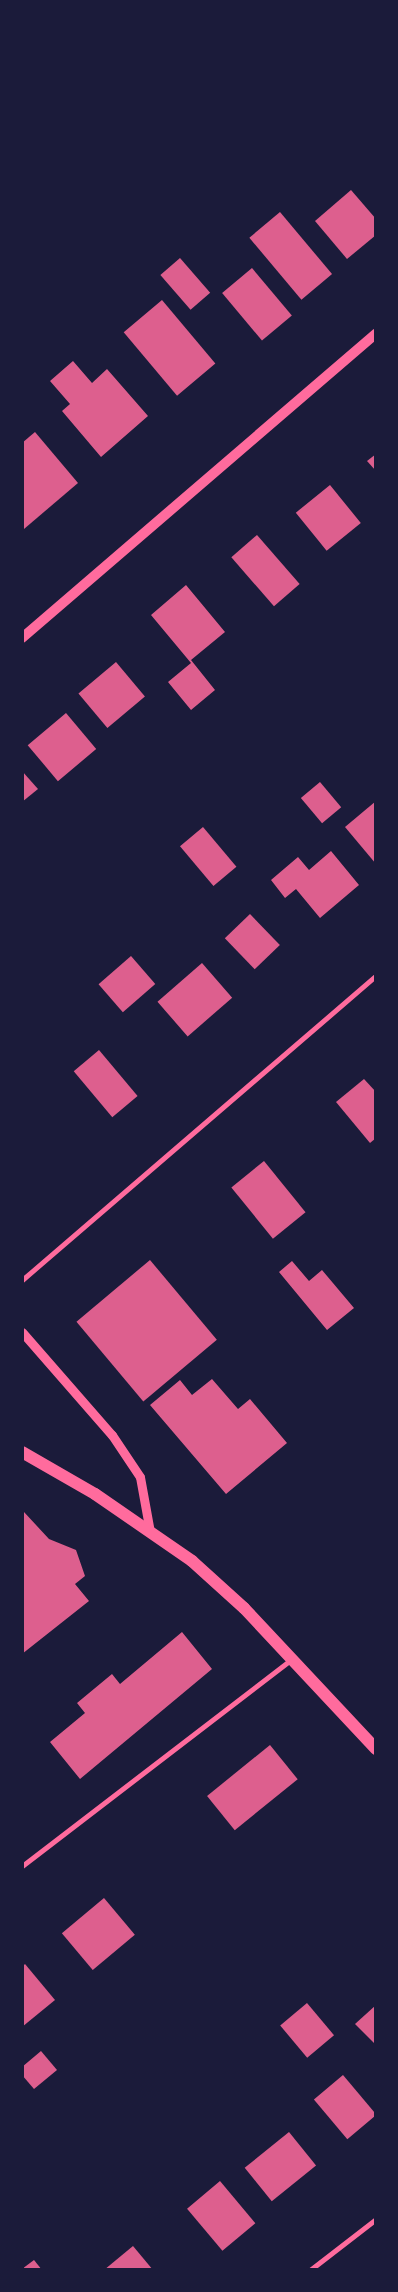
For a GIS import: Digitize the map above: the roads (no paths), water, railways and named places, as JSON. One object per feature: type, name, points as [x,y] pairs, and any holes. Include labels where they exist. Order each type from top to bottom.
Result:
[{"type":"main road","points":[[22,638],[376,333]]},
{"type":"main road","points":[[22,1452],[150,1532],[244,1608],[376,1748]]},
{"type":"street","points":[[22,1280],[376,975]]},
{"type":"street","points":[[22,1332],[112,1435],[140,1478],[150,1532]]},
{"type":"street","points":[[22,1866],[293,1658]]},
{"type":"street","points":[[310,2270],[376,2219]]}]
